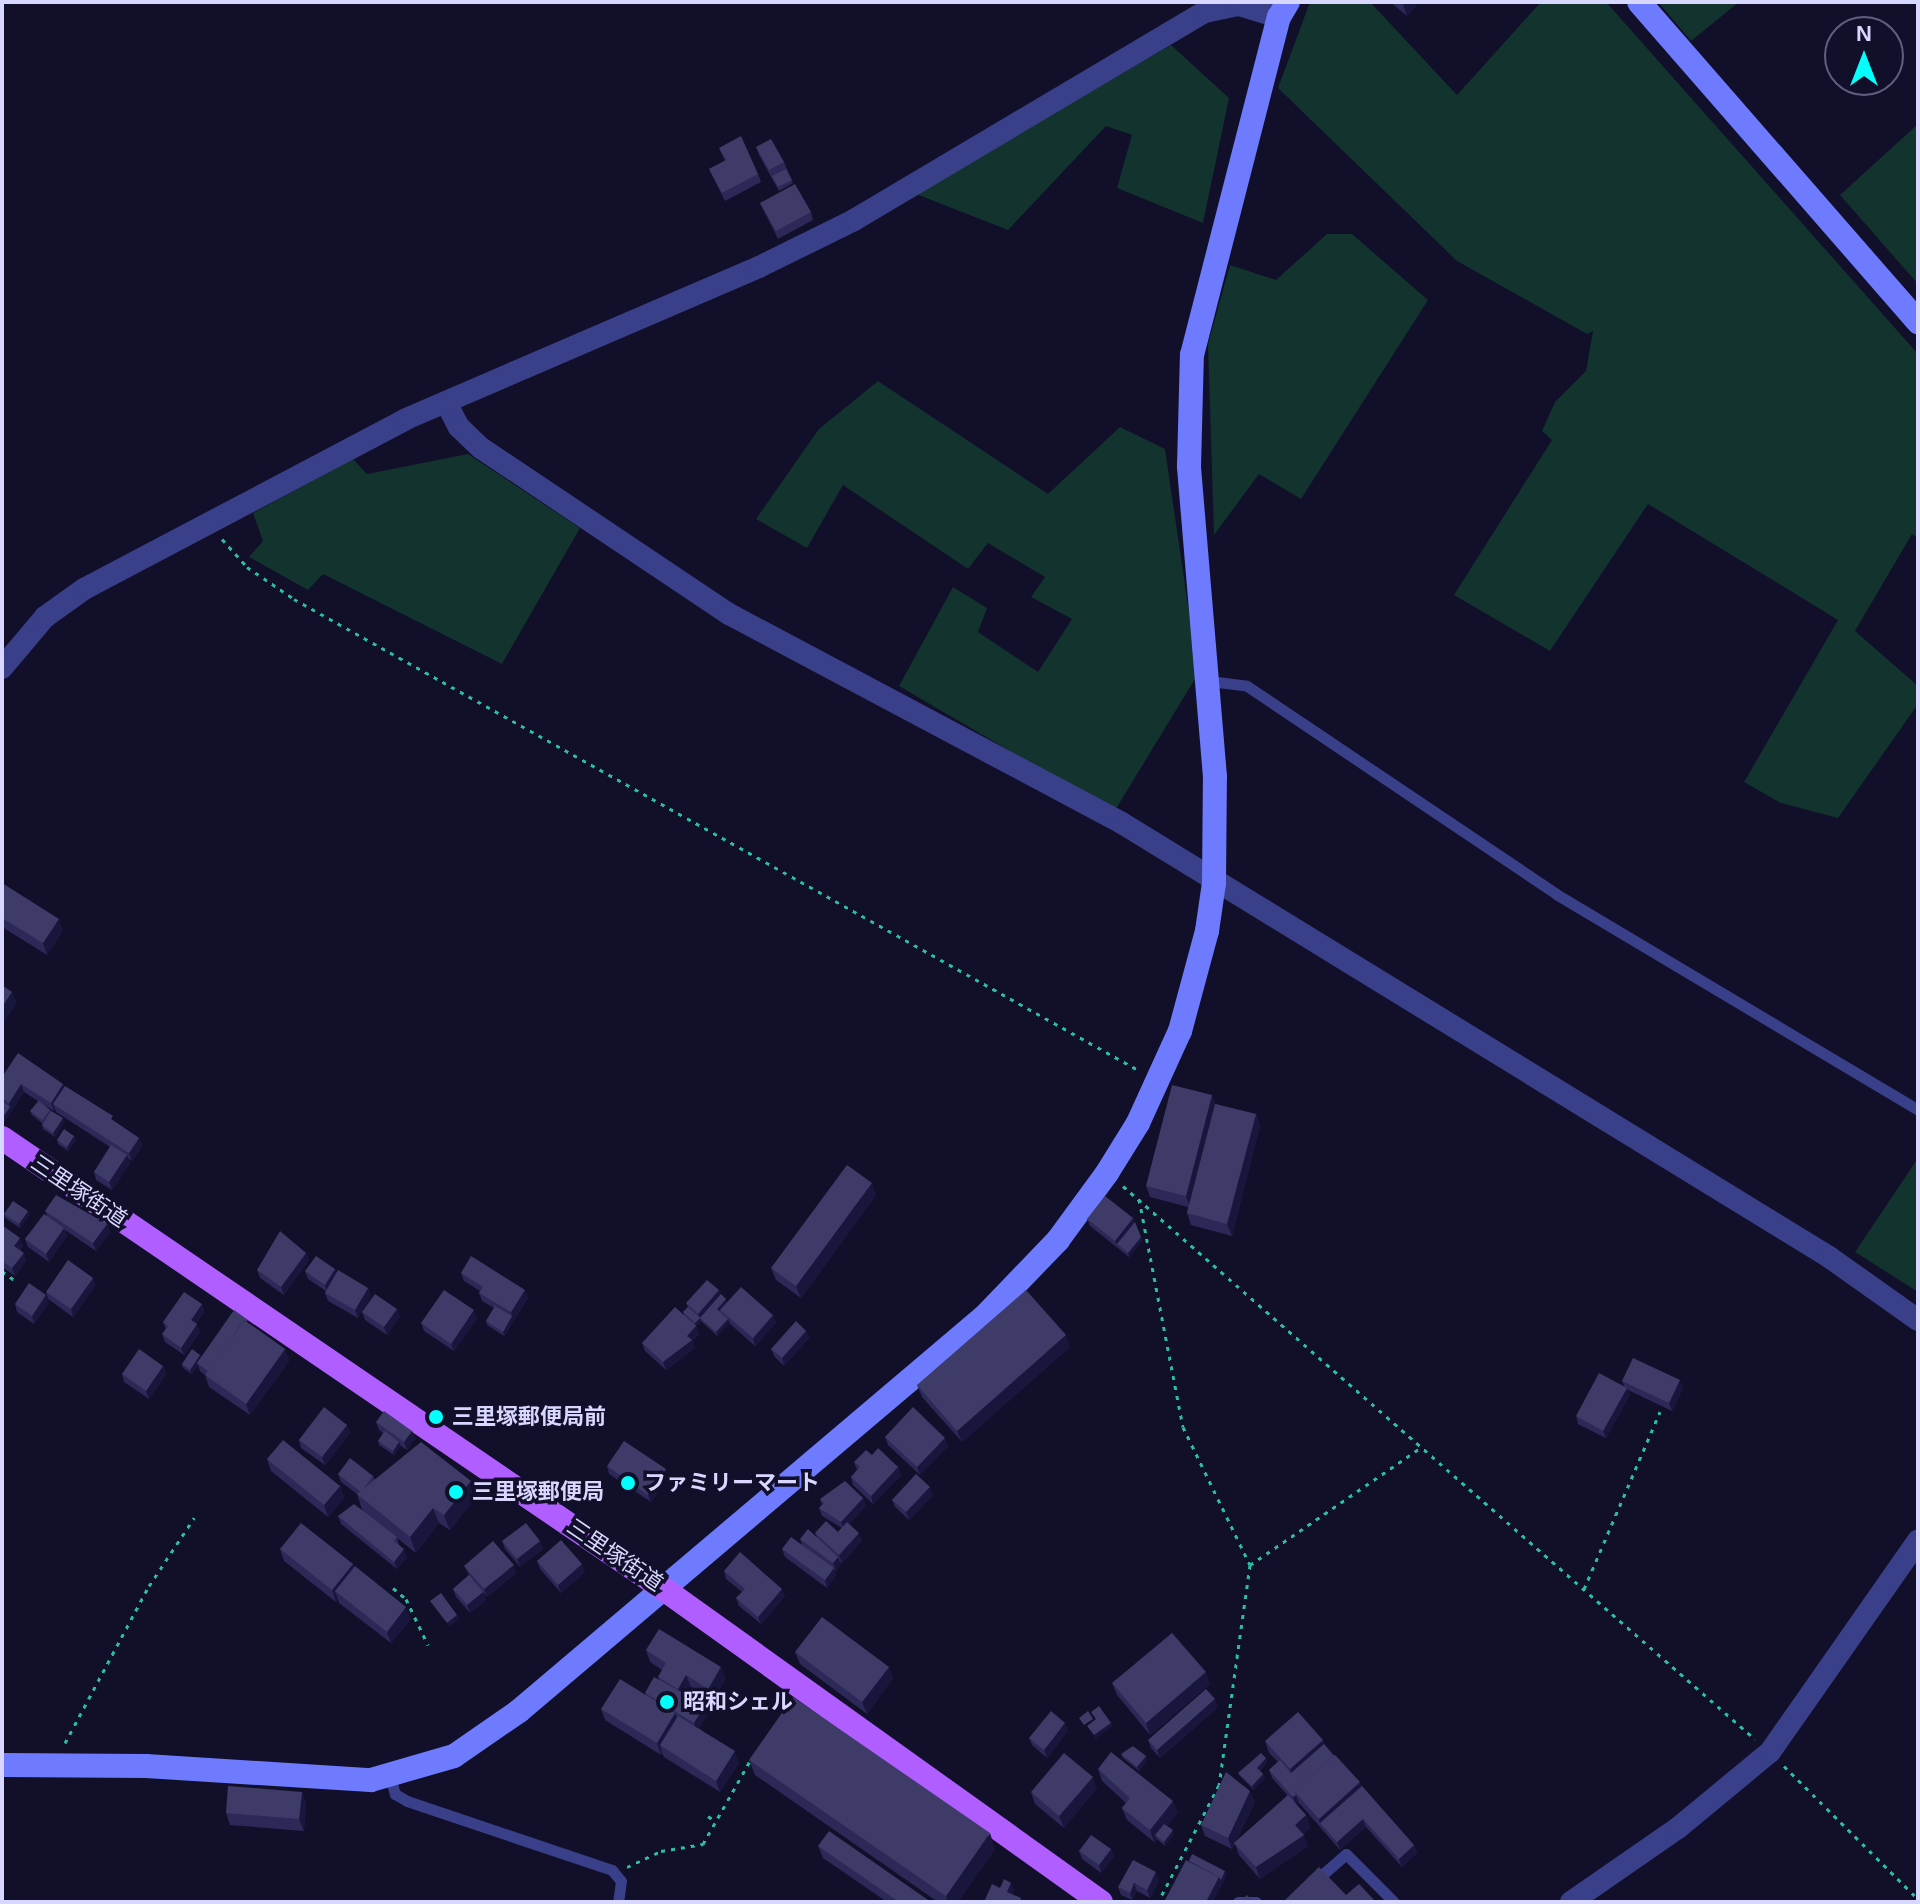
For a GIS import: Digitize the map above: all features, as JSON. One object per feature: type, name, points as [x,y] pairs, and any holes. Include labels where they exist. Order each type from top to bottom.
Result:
[{"type":"main road","name":"三里塚街道","points":[[2,1138],[665,1590],[1101,1902]]},
{"type":"street","points":[[1639,2],[1918,322]]},
{"type":"street","points":[[2,668],[32,629],[63,603],[446,402],[759,267],[854,220],[1205,12],[1239,5],[1283,10],[1192,355],[1189,466],[1209,681],[1214,883],[1191,993],[1159,1081],[1107,1173],[1058,1240],[984,1317],[665,1590],[473,1746],[390,1777],[321,1779],[64,1764],[2,1765]]},
{"type":"street","points":[[446,402],[459,427],[481,448],[729,614],[1122,823],[1214,883],[1829,1257],[1918,1320]]},
{"type":"street","points":[[1571,1902],[1678,1828],[1770,1752],[1918,1541]]},
{"type":"lane","points":[[1209,681],[1247,686],[1556,894],[1918,1110]]},
{"type":"lane","points":[[390,1777],[395,1794],[407,1801],[618,1874],[618,1902]]},
{"type":"lane","points":[[1291,1902],[1346,1854],[1394,1902]]},
{"type":"lane","points":[[1238,1902],[1256,1902]]},
{"type":"path","points":[[214,522],[247,567],[294,599],[1159,1081]]},
{"type":"path","points":[[1107,1173],[1770,1752],[1918,1899]]},
{"type":"path","points":[[1139,1199],[1183,1427],[1250,1565],[1219,1785],[1158,1902]]},
{"type":"path","points":[[2,1271],[17,1282]]},
{"type":"path","points":[[1584,1589],[1660,1412]]},
{"type":"path","points":[[1250,1565],[1420,1448]]},
{"type":"path","points":[[64,1764],[66,1737],[149,1586],[194,1518]]},
{"type":"path","points":[[393,1588],[406,1599],[428,1645]]},
{"type":"path","points":[[618,1874],[661,1851],[703,1844],[750,1761]]},
{"type":"path","points":[[708,1816],[716,1822]]},
{"type":"green space","points":[[1310,2],[1370,2],[1457,95],[1541,2],[1606,2],[1918,354],[1918,538],[1912,534],[1855,631],[1918,686],[1918,704],[1838,818],[1781,803],[1744,782],[1838,620],[1648,504],[1550,651],[1454,595],[1552,440],[1542,431],[1555,402],[1586,371],[1593,331],[1587,334],[1457,261],[1278,88]]},
{"type":"green space","points":[[1658,2],[1739,2],[1691,41]]},
{"type":"green space","points":[[1171,45],[1229,98],[1203,223],[1117,188],[1132,135],[1106,126],[1008,230],[916,194]]},
{"type":"green space","points":[[1918,124],[1918,284],[1840,195]]},
{"type":"green space","points":[[1327,234],[1352,234],[1428,300],[1301,499],[1259,474],[1214,535],[1208,344],[1230,265],[1276,280]]},
{"type":"green space","points":[[878,381],[1048,494],[1120,427],[1165,449],[1198,674],[1114,812],[899,686],[953,587],[987,608],[978,632],[1038,672],[1072,619],[1031,597],[1045,577],[988,543],[968,569],[843,485],[807,548],[756,519],[819,429]]},
{"type":"green space","points":[[468,454],[580,528],[502,664],[323,574],[308,590],[249,557],[263,541],[253,513],[353,459],[367,474]]},
{"type":"green space","points":[[1918,1158],[1918,1292],[1855,1252]]},
{"type":"building","points":[[741,136],[758,174],[722,193],[709,169],[726,160],[719,148]]},
{"type":"building","points":[[771,139],[784,162],[769,170],[756,147]]},
{"type":"building","points":[[786,169],[792,180],[778,187],[772,176]]},
{"type":"building","points":[[795,184],[811,212],[776,231],[760,203]]},
{"type":"building","points":[[2,883],[59,919],[43,943],[2,918]]},
{"type":"building","points":[[2,985],[12,992],[2,1007]]},
{"type":"building","points":[[18,1053],[63,1084],[51,1103],[21,1084],[9,1103],[2,1098],[2,1077]]},
{"type":"building","points":[[1172,1085],[1212,1095],[1186,1196],[1146,1186]]},
{"type":"building","points":[[65,1086],[113,1116],[111,1119],[139,1138],[129,1153],[53,1104]]},
{"type":"building","points":[[2,1101],[10,1107],[3,1117],[2,1117]]},
{"type":"building","points":[[39,1101],[50,1110],[42,1120],[30,1111]]},
{"type":"building","points":[[1215,1104],[1256,1114],[1227,1224],[1187,1213]]},
{"type":"building","points":[[51,1111],[63,1118],[53,1133],[42,1125]]},
{"type":"building","points":[[64,1129],[74,1136],[67,1147],[57,1140]]},
{"type":"building","points":[[111,1145],[127,1155],[109,1182],[94,1172]]},
{"type":"building","points":[[847,1165],[872,1183],[796,1286],[771,1268]]},
{"type":"building","points":[[56,1195],[107,1224],[93,1243],[45,1211]]},
{"type":"building","points":[[1105,1196],[1133,1218],[1115,1241],[1087,1219]]},
{"type":"building","points":[[13,1201],[28,1211],[19,1224],[4,1214]]},
{"type":"building","points":[[44,1214],[64,1228],[46,1254],[25,1239]]},
{"type":"building","points":[[1135,1222],[1141,1237],[1128,1253],[1117,1244]]},
{"type":"building","points":[[2,1225],[20,1238],[14,1246],[24,1253],[12,1268],[2,1261]]},
{"type":"building","points":[[280,1231],[306,1253],[281,1287],[257,1270]]},
{"type":"building","points":[[316,1256],[335,1269],[325,1285],[305,1271]]},
{"type":"building","points":[[471,1256],[525,1290],[511,1312],[479,1293],[483,1287],[461,1273]]},
{"type":"building","points":[[68,1260],[93,1278],[71,1309],[46,1292]]},
{"type":"building","points":[[338,1270],[368,1288],[355,1310],[325,1293]]},
{"type":"building","points":[[707,1280],[719,1290],[698,1314],[686,1303]]},
{"type":"building","points":[[29,1283],[46,1295],[32,1316],[15,1304]]},
{"type":"building","points":[[741,1287],[773,1315],[753,1338],[720,1310]]},
{"type":"building","points":[[444,1290],[474,1310],[451,1344],[421,1323]]},
{"type":"building","points":[[1026,1290],[1066,1335],[957,1431],[917,1385]]},
{"type":"building","points":[[184,1292],[202,1304],[191,1320],[197,1324],[181,1348],[162,1334],[168,1326],[163,1322]]},
{"type":"building","points":[[375,1294],[397,1309],[384,1327],[362,1312]]},
{"type":"building","points":[[721,1294],[726,1299],[717,1309],[728,1319],[716,1332],[700,1318]]},
{"type":"building","points":[[495,1306],[512,1316],[503,1332],[486,1321]]},
{"type":"building","points":[[675,1307],[696,1326],[687,1336],[692,1340],[663,1362],[642,1343]]},
{"type":"building","points":[[688,1307],[700,1318],[695,1323],[683,1312]]},
{"type":"building","points":[[234,1310],[248,1320],[244,1320],[208,1371],[197,1363]]},
{"type":"building","points":[[244,1320],[285,1349],[246,1404],[205,1375]]},
{"type":"building","points":[[796,1321],[806,1331],[782,1358],[771,1349]]},
{"type":"building","points":[[139,1349],[163,1366],[146,1391],[122,1374]]},
{"type":"building","points":[[192,1349],[200,1355],[190,1370],[182,1364]]},
{"type":"building","points":[[1633,1358],[1680,1380],[1669,1403],[1622,1381]]},
{"type":"building","points":[[1599,1373],[1627,1388],[1603,1431],[1576,1416]]},
{"type":"building","points":[[324,1407],[347,1425],[322,1457],[299,1440]]},
{"type":"building","points":[[913,1407],[945,1438],[917,1467],[885,1437]]},
{"type":"building","points":[[384,1411],[412,1431],[404,1442],[376,1422]]},
{"type":"building","points":[[385,1431],[399,1442],[393,1451],[378,1441]]},
{"type":"building","points":[[283,1440],[340,1486],[324,1505],[267,1459]]},
{"type":"building","points":[[624,1441],[666,1469],[648,1495],[607,1466]]},
{"type":"building","points":[[421,1442],[471,1481],[444,1515],[433,1508],[410,1537],[357,1494]]},
{"type":"building","points":[[878,1448],[898,1467],[871,1496],[851,1477],[860,1467],[854,1462],[866,1450],[872,1455]]},
{"type":"building","points":[[350,1458],[373,1476],[361,1492],[338,1474]]},
{"type":"building","points":[[916,1474],[930,1487],[906,1512],[892,1500]]},
{"type":"building","points":[[845,1481],[863,1498],[841,1522],[819,1508],[824,1503],[820,1499]]},
{"type":"building","points":[[354,1504],[397,1537],[394,1541],[404,1549],[394,1562],[338,1516]]},
{"type":"building","points":[[826,1521],[838,1532],[847,1522],[859,1533],[839,1555],[815,1533]]},
{"type":"building","points":[[301,1523],[353,1564],[332,1590],[280,1549]]},
{"type":"building","points":[[526,1523],[540,1541],[517,1559],[502,1541]]},
{"type":"building","points":[[808,1529],[838,1557],[833,1563],[800,1539]]},
{"type":"building","points":[[791,1537],[834,1568],[825,1580],[782,1549]]},
{"type":"building","points":[[561,1540],[582,1564],[558,1585],[537,1561]]},
{"type":"building","points":[[493,1541],[514,1565],[484,1589],[464,1566]]},
{"type":"building","points":[[740,1552],[782,1589],[758,1617],[736,1598],[745,1589],[724,1571]]},
{"type":"building","points":[[355,1566],[406,1607],[387,1632],[335,1591]]},
{"type":"building","points":[[469,1575],[483,1592],[467,1605],[453,1589]]},
{"type":"building","points":[[441,1593],[457,1615],[447,1623],[430,1601]]},
{"type":"building","points":[[822,1617],[889,1667],[862,1702],[795,1652]]},
{"type":"building","points":[[659,1629],[721,1667],[708,1689],[686,1675],[678,1689],[658,1677],[666,1663],[646,1650]]},
{"type":"building","points":[[1172,1633],[1206,1672],[1146,1723],[1112,1683]]},
{"type":"building","points":[[654,1677],[705,1705],[694,1723],[645,1693]]},
{"type":"building","points":[[620,1679],[675,1713],[657,1743],[601,1709]]},
{"type":"building","points":[[1206,1689],[1215,1699],[1157,1750],[1148,1740]]},
{"type":"building","points":[[793,1697],[990,1833],[946,1896],[749,1760]]},
{"type":"building","points":[[1099,1706],[1111,1723],[1094,1735],[1087,1726],[1096,1719],[1091,1712]]},
{"type":"building","points":[[1051,1711],[1065,1723],[1044,1750],[1029,1738]]},
{"type":"building","points":[[1088,1711],[1093,1719],[1084,1725],[1079,1718]]},
{"type":"building","points":[[1298,1712],[1323,1740],[1290,1769],[1265,1741]]},
{"type":"building","points":[[678,1716],[735,1751],[716,1781],[660,1745]]},
{"type":"building","points":[[1324,1744],[1334,1756],[1294,1791],[1296,1795],[1293,1797],[1269,1770],[1280,1760],[1291,1773]]},
{"type":"building","points":[[1133,1746],[1146,1756],[1137,1767],[1121,1754]]},
{"type":"building","points":[[1111,1752],[1173,1801],[1150,1830],[1122,1808],[1130,1798],[1098,1769]]},
{"type":"building","points":[[1064,1753],[1093,1777],[1059,1816],[1031,1792]]},
{"type":"building","points":[[1261,1753],[1266,1758],[1257,1768],[1263,1774],[1252,1786],[1238,1773]]},
{"type":"building","points":[[1335,1755],[1360,1782],[1319,1819],[1294,1791]]},
{"type":"building","points":[[1226,1772],[1250,1791],[1228,1838],[1201,1825]]},
{"type":"building","points":[[228,1786],[302,1792],[299,1819],[226,1813]]},
{"type":"building","points":[[1362,1786],[1414,1845],[1399,1859],[1363,1819],[1337,1842],[1320,1823]]},
{"type":"building","points":[[1288,1795],[1306,1815],[1295,1825],[1304,1835],[1256,1867],[1234,1843]]},
{"type":"building","points":[[1164,1824],[1173,1830],[1164,1842],[1155,1835]]},
{"type":"building","points":[[829,1831],[931,1902],[899,1902],[818,1846]]},
{"type":"building","points":[[1091,1835],[1111,1849],[1099,1865],[1079,1851]]},
{"type":"building","points":[[1192,1854],[1225,1871],[1221,1880],[1189,1861]]},
{"type":"building","points":[[1133,1860],[1156,1872],[1147,1890],[1134,1883],[1130,1893],[1118,1887]]},
{"type":"building","points":[[1186,1860],[1219,1877],[1206,1902],[1164,1902]]},
{"type":"building","points":[[1319,1867],[1346,1895],[1359,1884],[1376,1902],[1283,1902]]},
{"type":"building","points":[[1004,1879],[1011,1883],[1007,1892],[1021,1898],[1020,1902],[984,1902],[992,1884],[1000,1888]]},
{"type":"building","points":[[1247,1895],[1253,1902],[1240,1902]]},
{"type":"place","name":"三里塚郵便局前","points":[[436,1417]]},
{"type":"place","name":"ファミリーマート","points":[[628,1483]]},
{"type":"place","name":"三里塚郵便局","points":[[456,1492]]},
{"type":"place","name":"昭和シェル","points":[[667,1702]]}]
